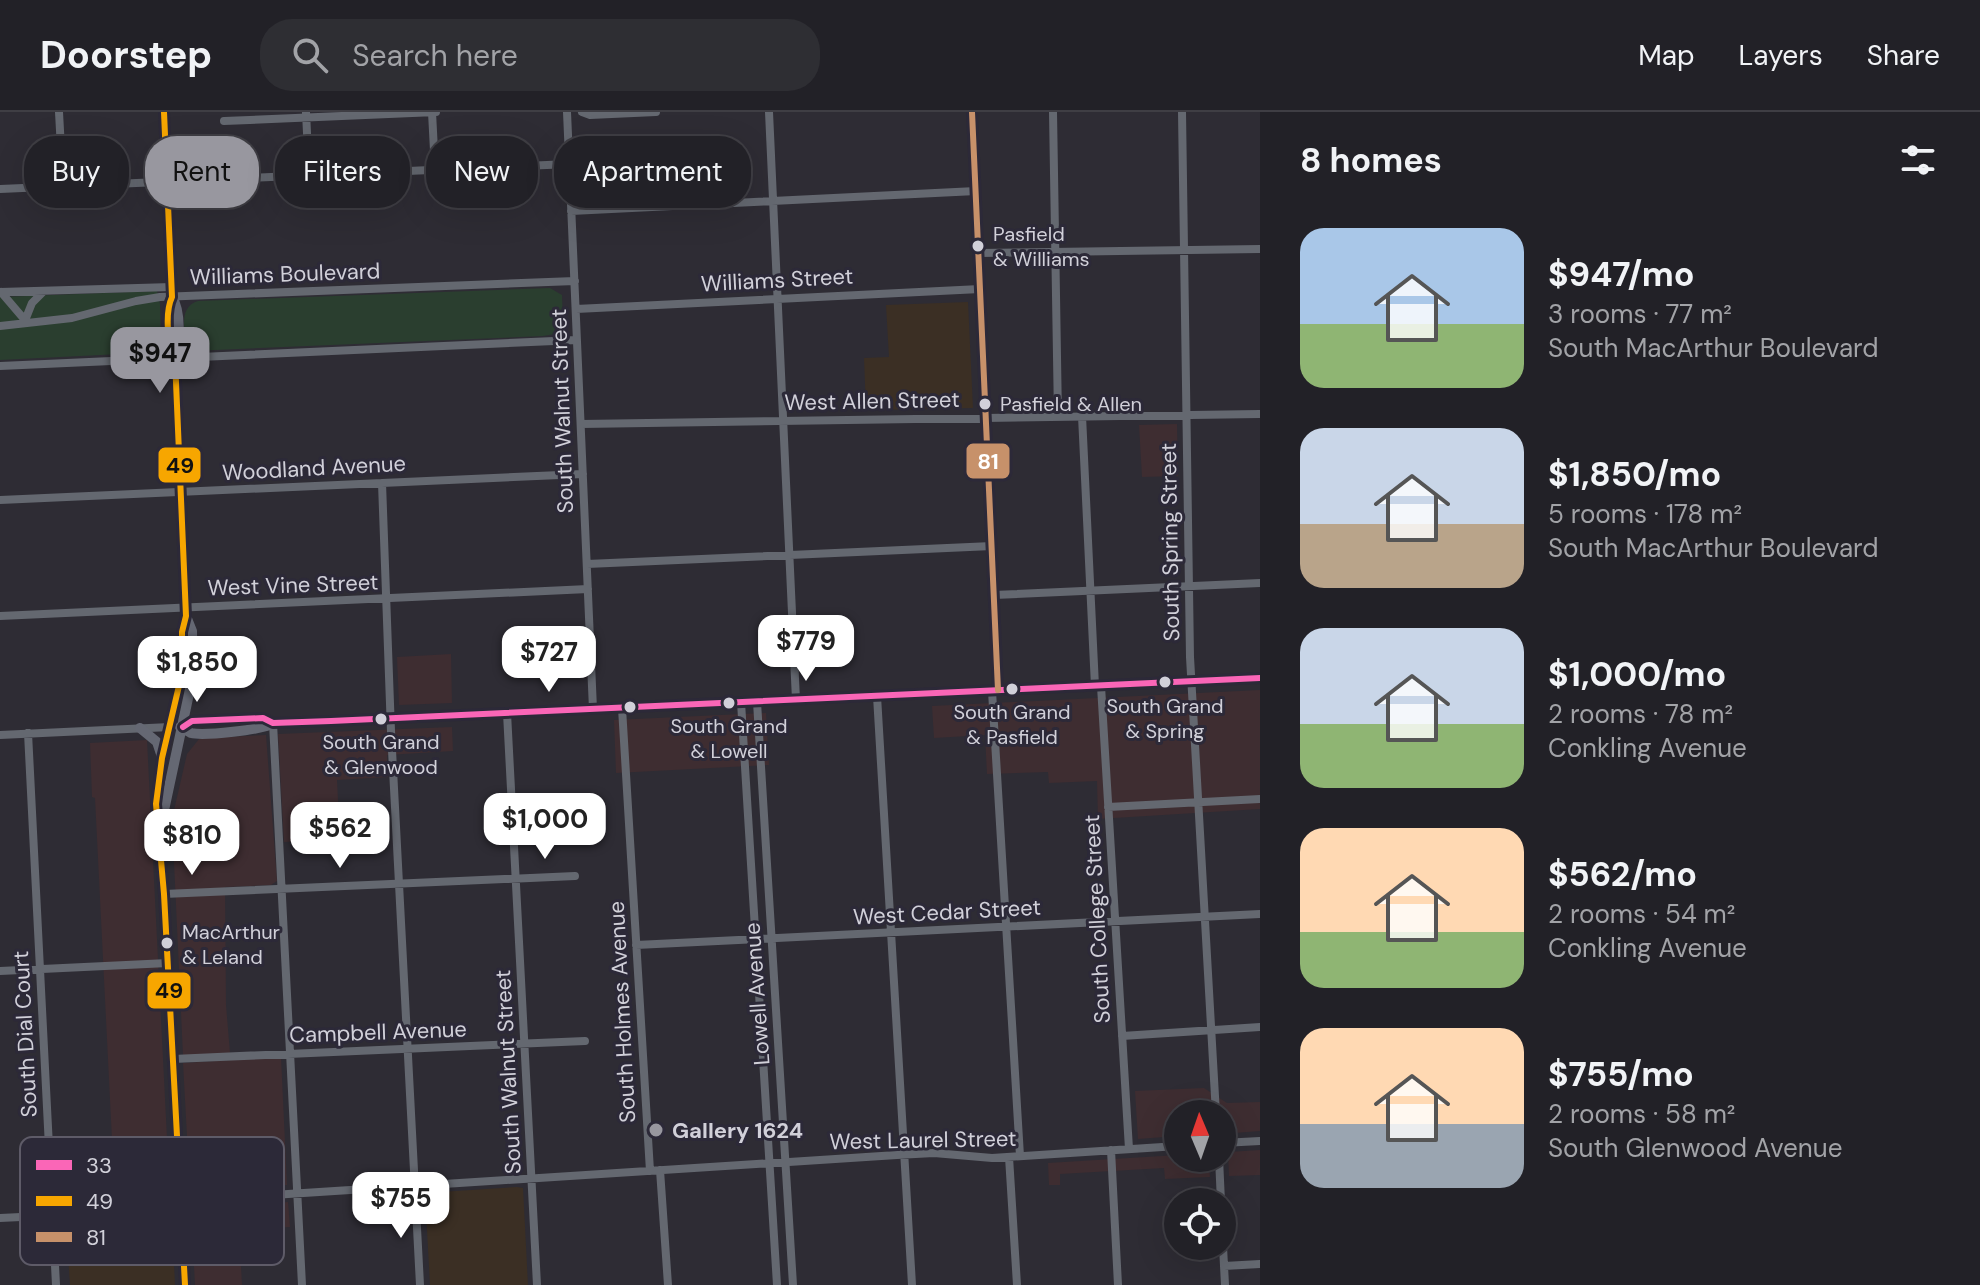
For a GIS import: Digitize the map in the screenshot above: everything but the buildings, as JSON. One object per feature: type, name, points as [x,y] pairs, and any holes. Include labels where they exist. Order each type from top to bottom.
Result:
[{"type":"main road","points":[[164,112],[165,136]]},
{"type":"main road","points":[[168,208],[178,349],[175,359],[186,612],[182,632],[182,673],[162,758],[156,804],[177,1137]]},
{"type":"main road","points":[[160,829],[190,694],[194,656],[192,631],[186,612]]},
{"type":"main road","points":[[170,727],[183,727],[192,721],[263,718],[273,723],[1260,678]]},
{"type":"main road","points":[[190,694],[196,712],[203,717],[223,720]]},
{"type":"main road","points":[[183,727],[192,733],[203,733],[265,729],[273,723]]},
{"type":"main road","points":[[140,728],[157,742],[162,758]]},
{"type":"main road","points":[[184,1265],[185,1285]]},
{"type":"street","points":[[59,112],[60,136]]},
{"type":"street","points":[[224,121],[306,115],[433,112],[434,136]]},
{"type":"street","name":"South Walnut Street","points":[[567,112],[568,136]]},
{"type":"street","points":[[582,112],[590,115],[656,112]]},
{"type":"street","points":[[769,112],[796,700]]},
{"type":"street","points":[[972,112],[994,595],[995,691],[1020,1156]]},
{"type":"street","points":[[1053,112],[1058,417]]},
{"type":"street","name":"South Spring Street","points":[[1182,112],[1191,682],[1215,1100]]},
{"type":"street","points":[[306,115],[307,136]]},
{"type":"street","points":[[0,189],[24,188]]},
{"type":"street","points":[[571,211],[976,191]]},
{"type":"street","name":"South Walnut Street","points":[[571,208],[593,709]]},
{"type":"street","points":[[978,253],[1260,249]]},
{"type":"street","name":"Williams Boulevard","points":[[1,292],[172,292],[575,281]]},
{"type":"street","name":"Williams Street","points":[[576,309],[980,289]]},
{"type":"street","points":[[1,292],[24,321],[32,303],[44,291]]},
{"type":"street","name":"Williams Boulevard","points":[[0,326],[72,318],[172,292]]},
{"type":"street","points":[[0,366],[577,340]]},
{"type":"street","name":"West Allen Street","points":[[581,424],[1260,414]]},
{"type":"street","name":"South College Street","points":[[1082,416],[1090,590],[1108,807],[1129,1149]]},
{"type":"street","name":"Woodland Avenue","points":[[0,500],[583,474]]},
{"type":"street","points":[[382,483],[420,1285]]},
{"type":"street","points":[[587,564],[992,546]]},
{"type":"street","points":[[994,595],[1260,583]]},
{"type":"street","name":"West Vine Street","points":[[0,616],[186,612],[588,589]]},
{"type":"street","points":[[877,696],[912,1285]]},
{"type":"street","name":"Lowell Avenue","points":[[741,702],[777,1285]]},
{"type":"street","name":"Lowell Avenue","points":[[757,702],[793,1285]]},
{"type":"street","name":"South Holmes Avenue","points":[[622,708],[636,945],[668,1285]]},
{"type":"street","name":"South Walnut Street","points":[[507,713],[537,1285]]},
{"type":"street","points":[[273,723],[302,1285]]},
{"type":"street","points":[[0,735],[170,727]]},
{"type":"street","name":"South Dial Court","points":[[28,733],[49,1137]]},
{"type":"street","points":[[1108,807],[1260,799]]},
{"type":"street","points":[[164,894],[575,876]]},
{"type":"street","name":"West Cedar Street","points":[[636,945],[1260,914]]},
{"type":"street","points":[[0,971],[168,963]]},
{"type":"street","points":[[1122,1036],[1260,1027]]},
{"type":"street","name":"Campbell Avenue","points":[[173,1059],[585,1041]]},
{"type":"street","points":[[1236,1142],[1260,1141]]},
{"type":"street","name":"West Laurel Street","points":[[284,1194],[934,1153],[981,1158],[1164,1147]]},
{"type":"street","points":[[1111,1150],[1118,1285]]},
{"type":"street","points":[[1009,1157],[1017,1285]]},
{"type":"street","name":"West Laurel Street","points":[[0,1218],[20,1217]]},
{"type":"street","points":[[1224,1260],[1225,1285]]},
{"type":"street","points":[[1224,1266],[1260,1264]]},
{"type":"street","name":"South Dial Court","points":[[55,1265],[56,1285]]},
{"type":"shaded area","points":[[968,302],[973,408],[866,410],[864,358],[889,357],[886,305]]},
{"type":"shaded area","points":[[1177,424],[1178,476],[1142,477],[1139,425]]},
{"type":"shaded area","points":[[451,654],[452,703],[399,705],[397,657]]},
{"type":"shaded area","points":[[1260,690],[1260,809],[1098,819],[1097,781],[1049,783],[1048,772],[987,774],[985,735],[934,738],[932,706]]},
{"type":"shaded area","points":[[766,713],[769,765],[616,773],[614,720]]},
{"type":"shaded area","points":[[452,727],[453,751],[387,755],[388,777],[337,780],[340,839],[284,842],[278,734]]},
{"type":"shaded area","points":[[266,735],[277,881],[271,885],[225,887],[226,1005],[230,1053],[183,1056],[172,819],[187,754],[199,739]]},
{"type":"shaded area","points":[[147,740],[167,1137],[112,1137],[90,743]]},
{"type":"shaded area","points":[[281,1057],[287,1185],[284,1185],[284,1137],[187,1137],[183,1063]]},
{"type":"shaded area","points":[[1204,1088],[1222,1100],[1164,1100],[1164,1137],[1138,1139],[1135,1091]]},
{"type":"shaded area","points":[[1260,1102],[1260,1131],[1236,1133],[1236,1103]]},
{"type":"shaded area","points":[[1260,1150],[1260,1175],[1229,1176],[1229,1172],[1236,1172],[1236,1152]]},
{"type":"shaded area","points":[[1164,1156],[1164,1168],[1060,1174],[1060,1185],[1049,1185],[1048,1163]]},
{"type":"shaded area","points":[[1164,1172],[1209,1172],[1210,1177],[1165,1179]]},
{"type":"shaded area","points":[[523,1188],[528,1285],[430,1285],[425,1193]]},
{"type":"shaded area","points":[[284,1202],[288,1202],[290,1227],[284,1227]]},
{"type":"shaded area","points":[[69,1265],[174,1265],[175,1285],[70,1285]]},
{"type":"shaded area","points":[[194,1265],[241,1265],[242,1285],[195,1285]]},
{"type":"green space","points":[[550,288],[562,295],[563,324],[555,334],[543,336],[192,351],[186,347],[185,314],[198,301]]},
{"type":"green space","points":[[157,291],[161,352],[0,360],[0,297]]},
{"type":"transit line","name":"49","points":[[164,112],[172,297],[168,328],[175,359],[186,616],[182,632],[182,673],[162,758],[156,804],[177,1137]]},
{"type":"transit line","name":"81","points":[[972,112],[998,690]]},
{"type":"transit line","name":"33","points":[[183,727],[192,721],[263,718],[273,723],[331,721],[1260,678]]},
{"type":"transit line","name":"49","points":[[184,1265],[185,1285]]},
{"type":"place","name":"Pasfield & Williams","points":[[978,246]]},
{"type":"place","name":"Pasfield & Allen","points":[[985,404]]},
{"type":"place","name":"South Grand & Spring","points":[[1165,682]]},
{"type":"place","name":"South Grand & Pasfield","points":[[1012,689]]},
{"type":"place","name":"South Grand & Lowell","points":[[729,703]]},
{"type":"place","name":"South Grand & Glenwood","points":[[381,719]]},
{"type":"place","name":"MacArthur & Leland","points":[[167,943]]},
{"type":"place","name":"Gallery 1624","points":[[656,1130]]}]
